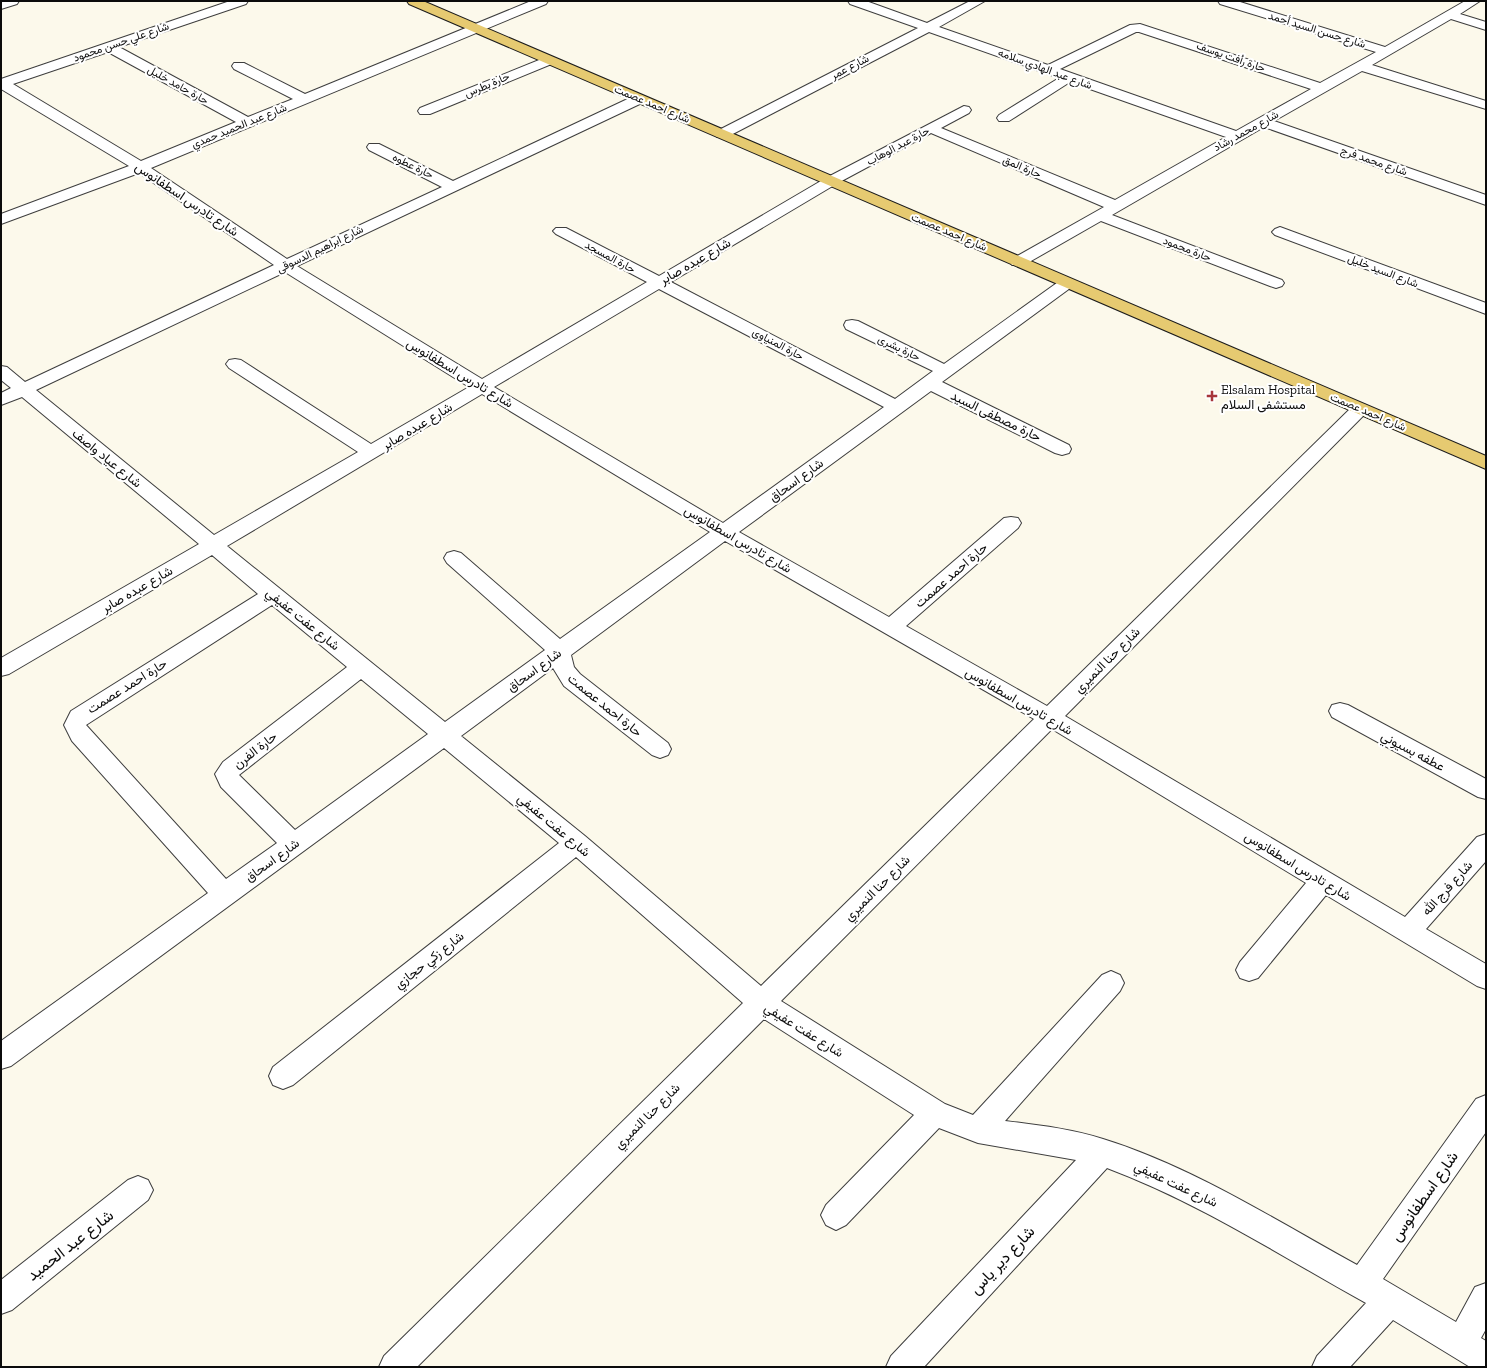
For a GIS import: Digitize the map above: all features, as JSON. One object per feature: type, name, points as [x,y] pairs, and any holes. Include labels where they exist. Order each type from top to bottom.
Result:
[{"type":"main road","name":"شارع احمد عصمت","points":[[412,1],[1486,463]]},
{"type":"street","points":[[1,5],[13,1]]},
{"type":"street","name":"شارع علي حسن محمود","points":[[2,83],[242,1]]},
{"type":"street","name":"شارع عبد الحميد حمدي","points":[[1,219],[140,167],[542,1]]},
{"type":"street","name":"شارع عبد الهادي سلامه","points":[[854,1],[1236,136]]},
{"type":"street","name":"شارع عمر","points":[[722,134],[979,1]]},
{"type":"street","name":"شارع حسن السيد أحمد","points":[[1224,1],[1247,4],[1386,51]]},
{"type":"street","name":"شارع محمد رشاد","points":[[1018,262],[1474,1]]},
{"type":"street","points":[[1449,15],[1486,26]]},
{"type":"street","name":"حارة رأفت يوسف","points":[[1049,70],[1134,28],[1140,28],[1321,88]]},
{"type":"street","name":"حارة حامد خليل","points":[[109,47],[248,123]]},
{"type":"street","name":"حارة بطرس","points":[[425,111],[549,60]]},
{"type":"street","points":[[239,66],[304,100]]},
{"type":"street","points":[[1361,66],[1486,105]]},
{"type":"street","points":[[1004,118],[1069,77]]},
{"type":"street","name":"شارع تادرس اسطفانوس","points":[[2,83],[140,167],[286,266],[482,387],[724,532],[1049,718],[1486,978]]},
{"type":"street","name":"شارع ابراهيم الدسوقى","points":[[1,400],[639,99]]},
{"type":"street","name":"حارة عبد الوهاب","points":[[831,181],[964,110]]},
{"type":"street","name":"شارع محمد فرج","points":[[1263,122],[1486,200]]},
{"type":"street","name":"حارة المق","points":[[930,128],[1115,206]]},
{"type":"street","name":"حارة عطوه","points":[[374,147],[452,186]]},
{"type":"street","name":"شارع عبده صابر","points":[[1,668],[831,181]]},
{"type":"street","name":"حارة محمود","points":[[1099,215],[1276,283]]},
{"type":"street","name":"حارة المسجد","points":[[561,231],[658,282]]},
{"type":"street","name":"شارع السيد خليل","points":[[1280,232],[1486,309]]},
{"type":"street","name":"حارة المنياوى","points":[[658,282],[897,407]]},
{"type":"street","name":"شارع اسحاق","points":[[1,1057],[1067,283]]},
{"type":"street","name":"حارة بشرى","points":[[852,325],[938,377]]},
{"type":"street","points":[[235,364],[371,452]]},
{"type":"street","name":"شارع عياد واصف","points":[[1,371],[213,545]]},
{"type":"street","name":"حارة مصطفى السيد","points":[[938,377],[1062,449]]},
{"type":"street","name":"شارع حنا النميري","points":[[395,1367],[1360,409]]},
{"type":"street","name":"حارة احمد عصمت","points":[[891,627],[1011,523]]},
{"type":"street","name":"شارع عفت عفيفي","points":[[213,545],[576,843],[762,1003],[935,1112],[978,1130],[1058,1142],[1102,1152],[1153,1170],[1362,1284],[1473,1352]]},
{"type":"street","points":[[454,558],[560,651]]},
{"type":"street","name":"حارة احمد عصمت","points":[[225,895],[80,735],[75,725],[79,717],[273,594]]},
{"type":"street","name":"حارة احمد عصمت","points":[[560,651],[563,667],[572,680],[660,749]]},
{"type":"street","name":"حارة الفرن","points":[[294,844],[229,781],[227,774],[231,768],[362,667]]},
{"type":"street","name":"عطفه بسيوني","points":[[1340,712],[1486,790]]},
{"type":"street","name":"شارع زكي حجازي","points":[[283,1076],[576,843]]},
{"type":"street","name":"شارع فرج الله","points":[[1407,932],[1483,852]]},
{"type":"street","points":[[1249,970],[1323,881]]},
{"type":"street","points":[[978,1130],[1111,983]]},
{"type":"street","name":"شارع اسطفانوس","points":[[1362,1284],[1486,1108]]},
{"type":"street","points":[[836,1214],[935,1112]]},
{"type":"street","name":"شارع دير ياس","points":[[902,1367],[1102,1152]]},
{"type":"street","name":"شارع عبد الحميد","points":[[1,1299],[138,1190]]},
{"type":"street","points":[[1473,1352],[1486,1298]]},
{"type":"street","points":[[1328,1367],[1390,1300]]},
{"type":"place","name":"Elsalam Hospital مستشفى السلام","points":[[1212,396]]}]
